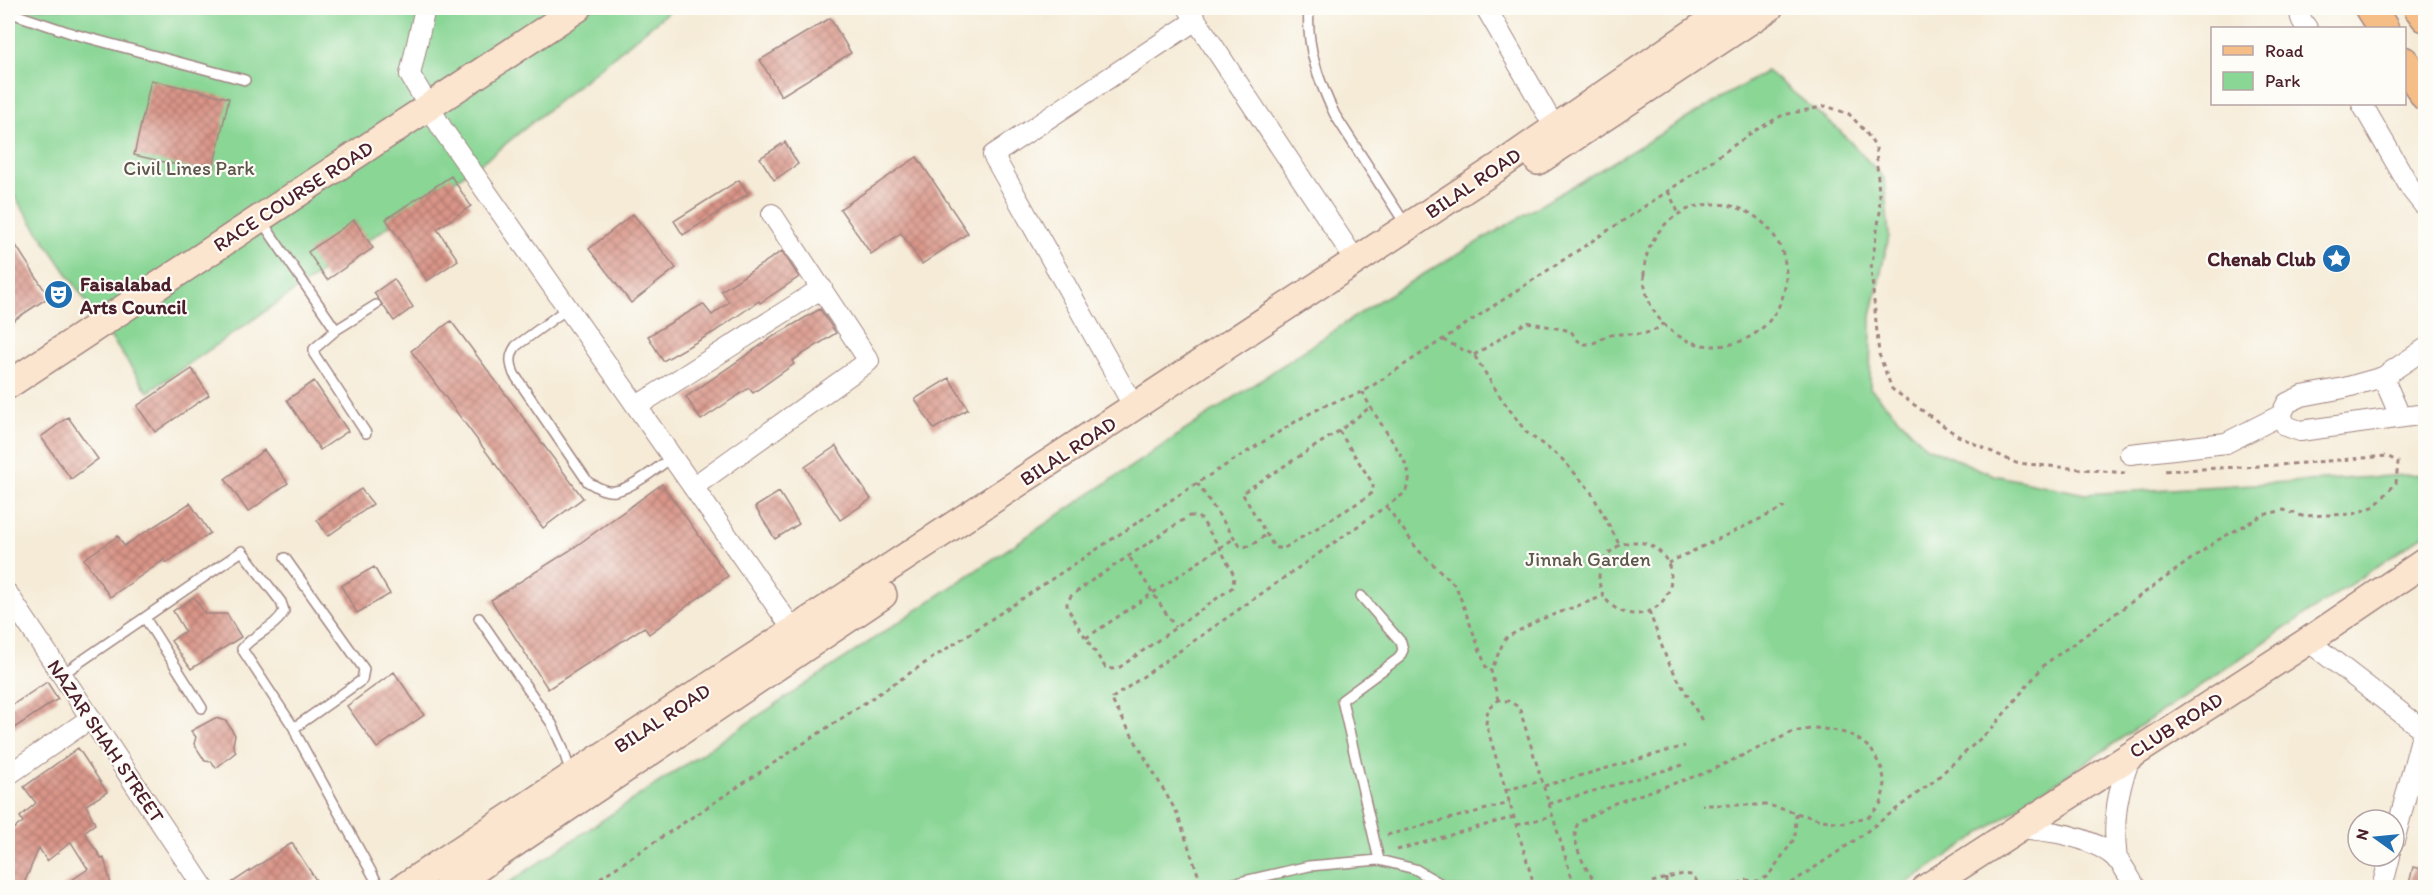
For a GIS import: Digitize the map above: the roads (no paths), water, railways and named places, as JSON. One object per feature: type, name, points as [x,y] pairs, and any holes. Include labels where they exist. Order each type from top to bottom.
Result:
[{"type":"main road","name":"RACE COURSE ROAD","points":[[8,385],[578,8]]},
{"type":"main road","name":"BILAL ROAD","points":[[402,888],[1356,261],[1730,8]]},
{"type":"main road","name":"BILAL ROAD","points":[[448,888],[877,599],[1769,8]]},
{"type":"main road","points":[[2370,8],[2382,27]]},
{"type":"main road","points":[[2419,8],[2426,17]]},
{"type":"main road","points":[[2406,65],[2426,96]]},
{"type":"main road","name":"CLUB ROAD","points":[[1926,888],[2015,828],[2308,641],[2426,561]]},
{"type":"street","points":[[425,8],[410,75],[450,139],[794,632]]},
{"type":"street","points":[[1486,8],[1555,128]]},
{"type":"street","points":[[2302,8],[2300,12],[2302,22],[2306,27]]},
{"type":"street","points":[[1134,407],[993,155],[1192,14],[1356,261]]},
{"type":"street","points":[[2363,105],[2411,189],[2426,208]]},
{"type":"street","points":[[693,487],[869,361],[772,214]]},
{"type":"street","points":[[637,406],[822,288]]},
{"type":"street","points":[[2128,463],[2226,443],[2281,415],[2287,403],[2302,396],[2344,388],[2383,376],[2426,348]]},
{"type":"street","points":[[2383,376],[2400,416]]},
{"type":"street","points":[[2281,415],[2286,426],[2300,431],[2426,414]]},
{"type":"street","name":"NAZAR SHAH STREET","points":[[8,594],[204,888]]},
{"type":"street","points":[[2308,641],[2424,731],[2403,808]]},
{"type":"street","points":[[8,775],[91,718]]},
{"type":"street","points":[[2117,860],[2114,838],[2118,794],[2133,752]]},
{"type":"street","points":[[2015,828],[2069,835],[2094,846],[2117,860],[2136,888]]},
{"type":"street","points":[[2382,888],[2387,868]]},
{"type":"lane","points":[[1309,8],[1310,46],[1328,101],[1407,227]]},
{"type":"lane","points":[[8,12],[74,34],[245,80]]},
{"type":"lane","points":[[260,218],[336,330]]},
{"type":"lane","points":[[366,433],[314,354],[314,349],[336,330],[376,305]]},
{"type":"lane","points":[[568,308],[516,346],[509,363],[514,374],[588,482],[604,490],[615,492],[634,483],[672,457]]},
{"type":"lane","points":[[61,675],[242,551],[281,602],[284,611],[281,618],[246,643],[242,649],[294,728],[380,888]]},
{"type":"lane","points":[[285,558],[364,669],[362,680],[294,728]]},
{"type":"lane","points":[[1361,596],[1401,642],[1403,650],[1399,658],[1342,700],[1379,858]]},
{"type":"lane","points":[[145,618],[202,708]]},
{"type":"lane","points":[[479,618],[552,724],[572,777]]},
{"type":"lane","points":[[1214,888],[1309,866],[1379,858],[1415,870],[1448,888]]},
{"type":"place","name":"Chenab Club","points":[[2337,259]]},
{"type":"place","name":"Faisalabad Arts Council","points":[[59,295]]},
{"type":"park label","name":"Civil Lines Park","points":[[189,168]]},
{"type":"park label","name":"Jinnah Garden","points":[[1588,559]]}]
